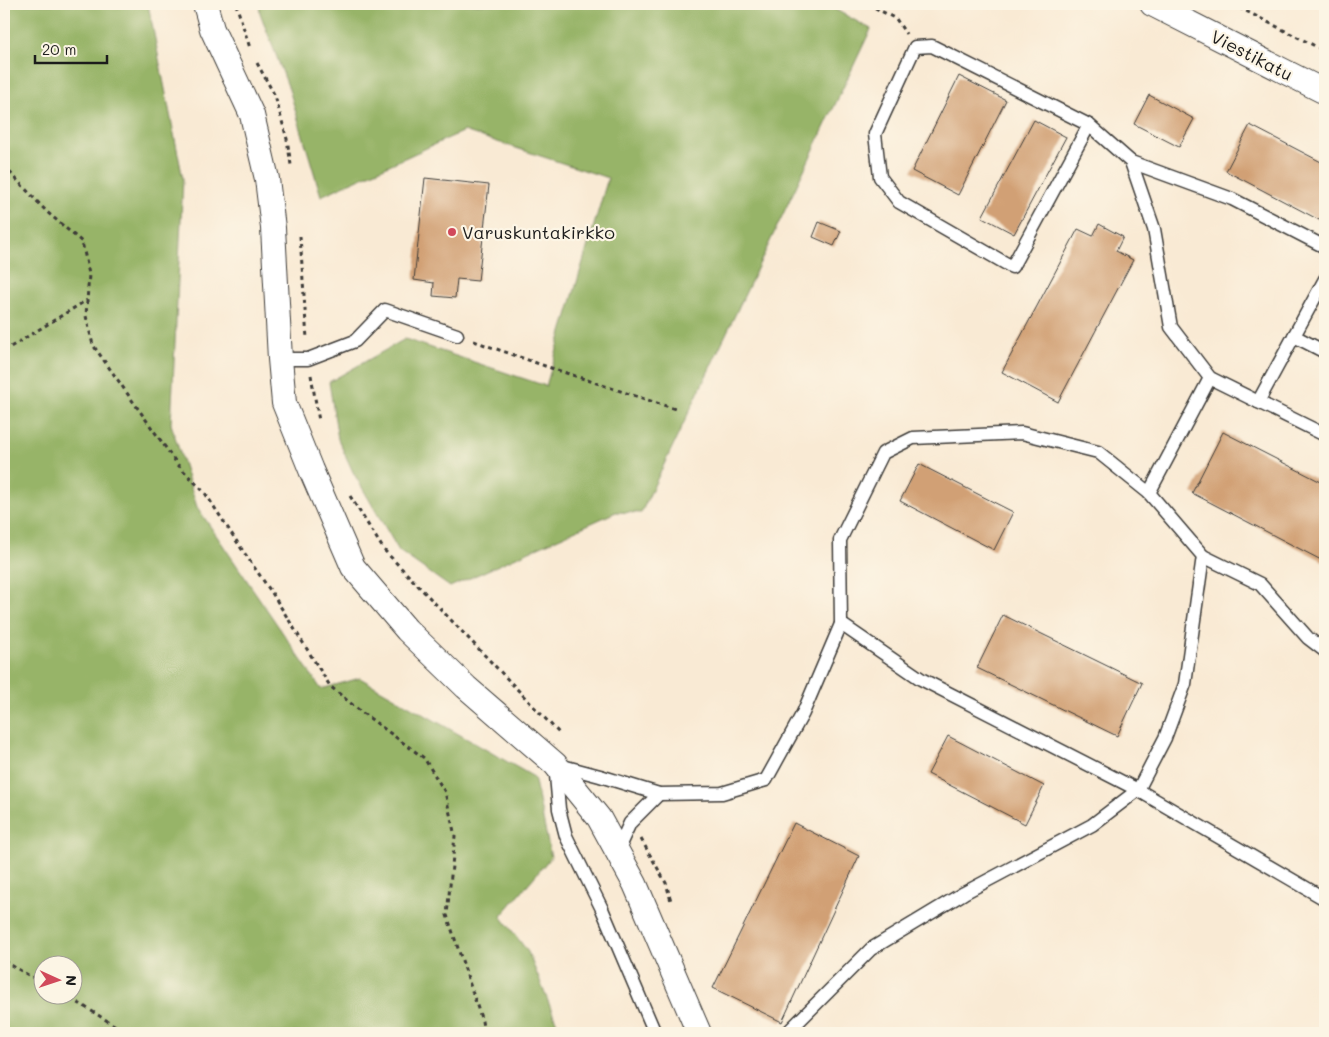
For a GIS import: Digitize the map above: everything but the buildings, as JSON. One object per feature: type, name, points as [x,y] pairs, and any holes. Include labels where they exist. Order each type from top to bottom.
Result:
[{"type":"street","points":[[205,4],[212,29],[252,115],[267,179],[273,228],[284,403],[353,567],[414,637],[466,687],[555,764],[599,818],[635,884],[699,1033]]},
{"type":"street","name":"Viestikatu","points":[[1152,4],[1325,92]]},
{"type":"lane","points":[[1089,125],[1012,267],[899,202],[880,176],[875,134],[915,47],[932,46],[1089,125],[1131,162],[1232,199],[1325,247]]},
{"type":"lane","points":[[1131,162],[1154,229],[1171,327],[1210,378],[1325,435]]},
{"type":"lane","points":[[1258,402],[1325,279]]},
{"type":"lane","points":[[280,359],[308,359],[355,341],[385,310],[457,335]]},
{"type":"lane","points":[[1294,336],[1325,352]]},
{"type":"lane","points":[[1149,493],[1210,378]]},
{"type":"lane","points":[[655,1033],[602,909],[566,836],[559,809],[555,764],[659,794],[722,793],[766,780],[803,713],[842,624],[840,540],[883,453],[913,438],[1022,433],[1098,452],[1149,493],[1204,556],[1260,584],[1308,638],[1325,651]]},
{"type":"lane","points":[[787,1033],[871,949],[964,893],[1092,825],[1138,790],[1165,738],[1185,684],[1204,556]]},
{"type":"lane","points":[[842,624],[929,683],[1138,790],[1325,899]]},
{"type":"lane","points":[[617,851],[630,822],[659,794]]},
{"type":"path","points":[[236,4],[251,54]]},
{"type":"path","points":[[868,4],[896,18],[915,47]]},
{"type":"path","points":[[1232,4],[1325,51]]},
{"type":"path","points":[[256,62],[275,96],[287,139],[291,168]]},
{"type":"path","points":[[4,166],[47,212],[82,242],[89,274],[86,316],[93,345],[178,465],[205,492],[272,593],[330,686],[360,711],[424,758],[445,792],[455,836],[447,915],[482,1021],[484,1033]]},
{"type":"path","points":[[299,235],[308,359],[318,418],[322,427]]},
{"type":"path","points":[[4,351],[87,300]]},
{"type":"path","points":[[457,335],[675,408]]},
{"type":"path","points":[[346,490],[384,550],[561,735]]},
{"type":"path","points":[[630,822],[662,876],[671,903],[648,916]]},
{"type":"path","points":[[4,961],[32,977]]},
{"type":"path","points":[[80,1004],[127,1033]]},
{"type":"green space","points":[[4,4],[148,4],[183,179],[171,424],[197,507],[321,689],[360,678],[534,777],[551,857],[501,916],[528,952],[561,1033],[4,1033]]},
{"type":"green space","points":[[259,4],[825,4],[871,29],[641,513],[616,512],[450,587],[399,551],[353,472],[338,439],[329,382],[405,339],[546,386],[608,178],[464,131],[321,196],[289,89],[260,13]]},
{"type":"place","name":"Varuskuntakirkko","points":[[452,232]]}]
